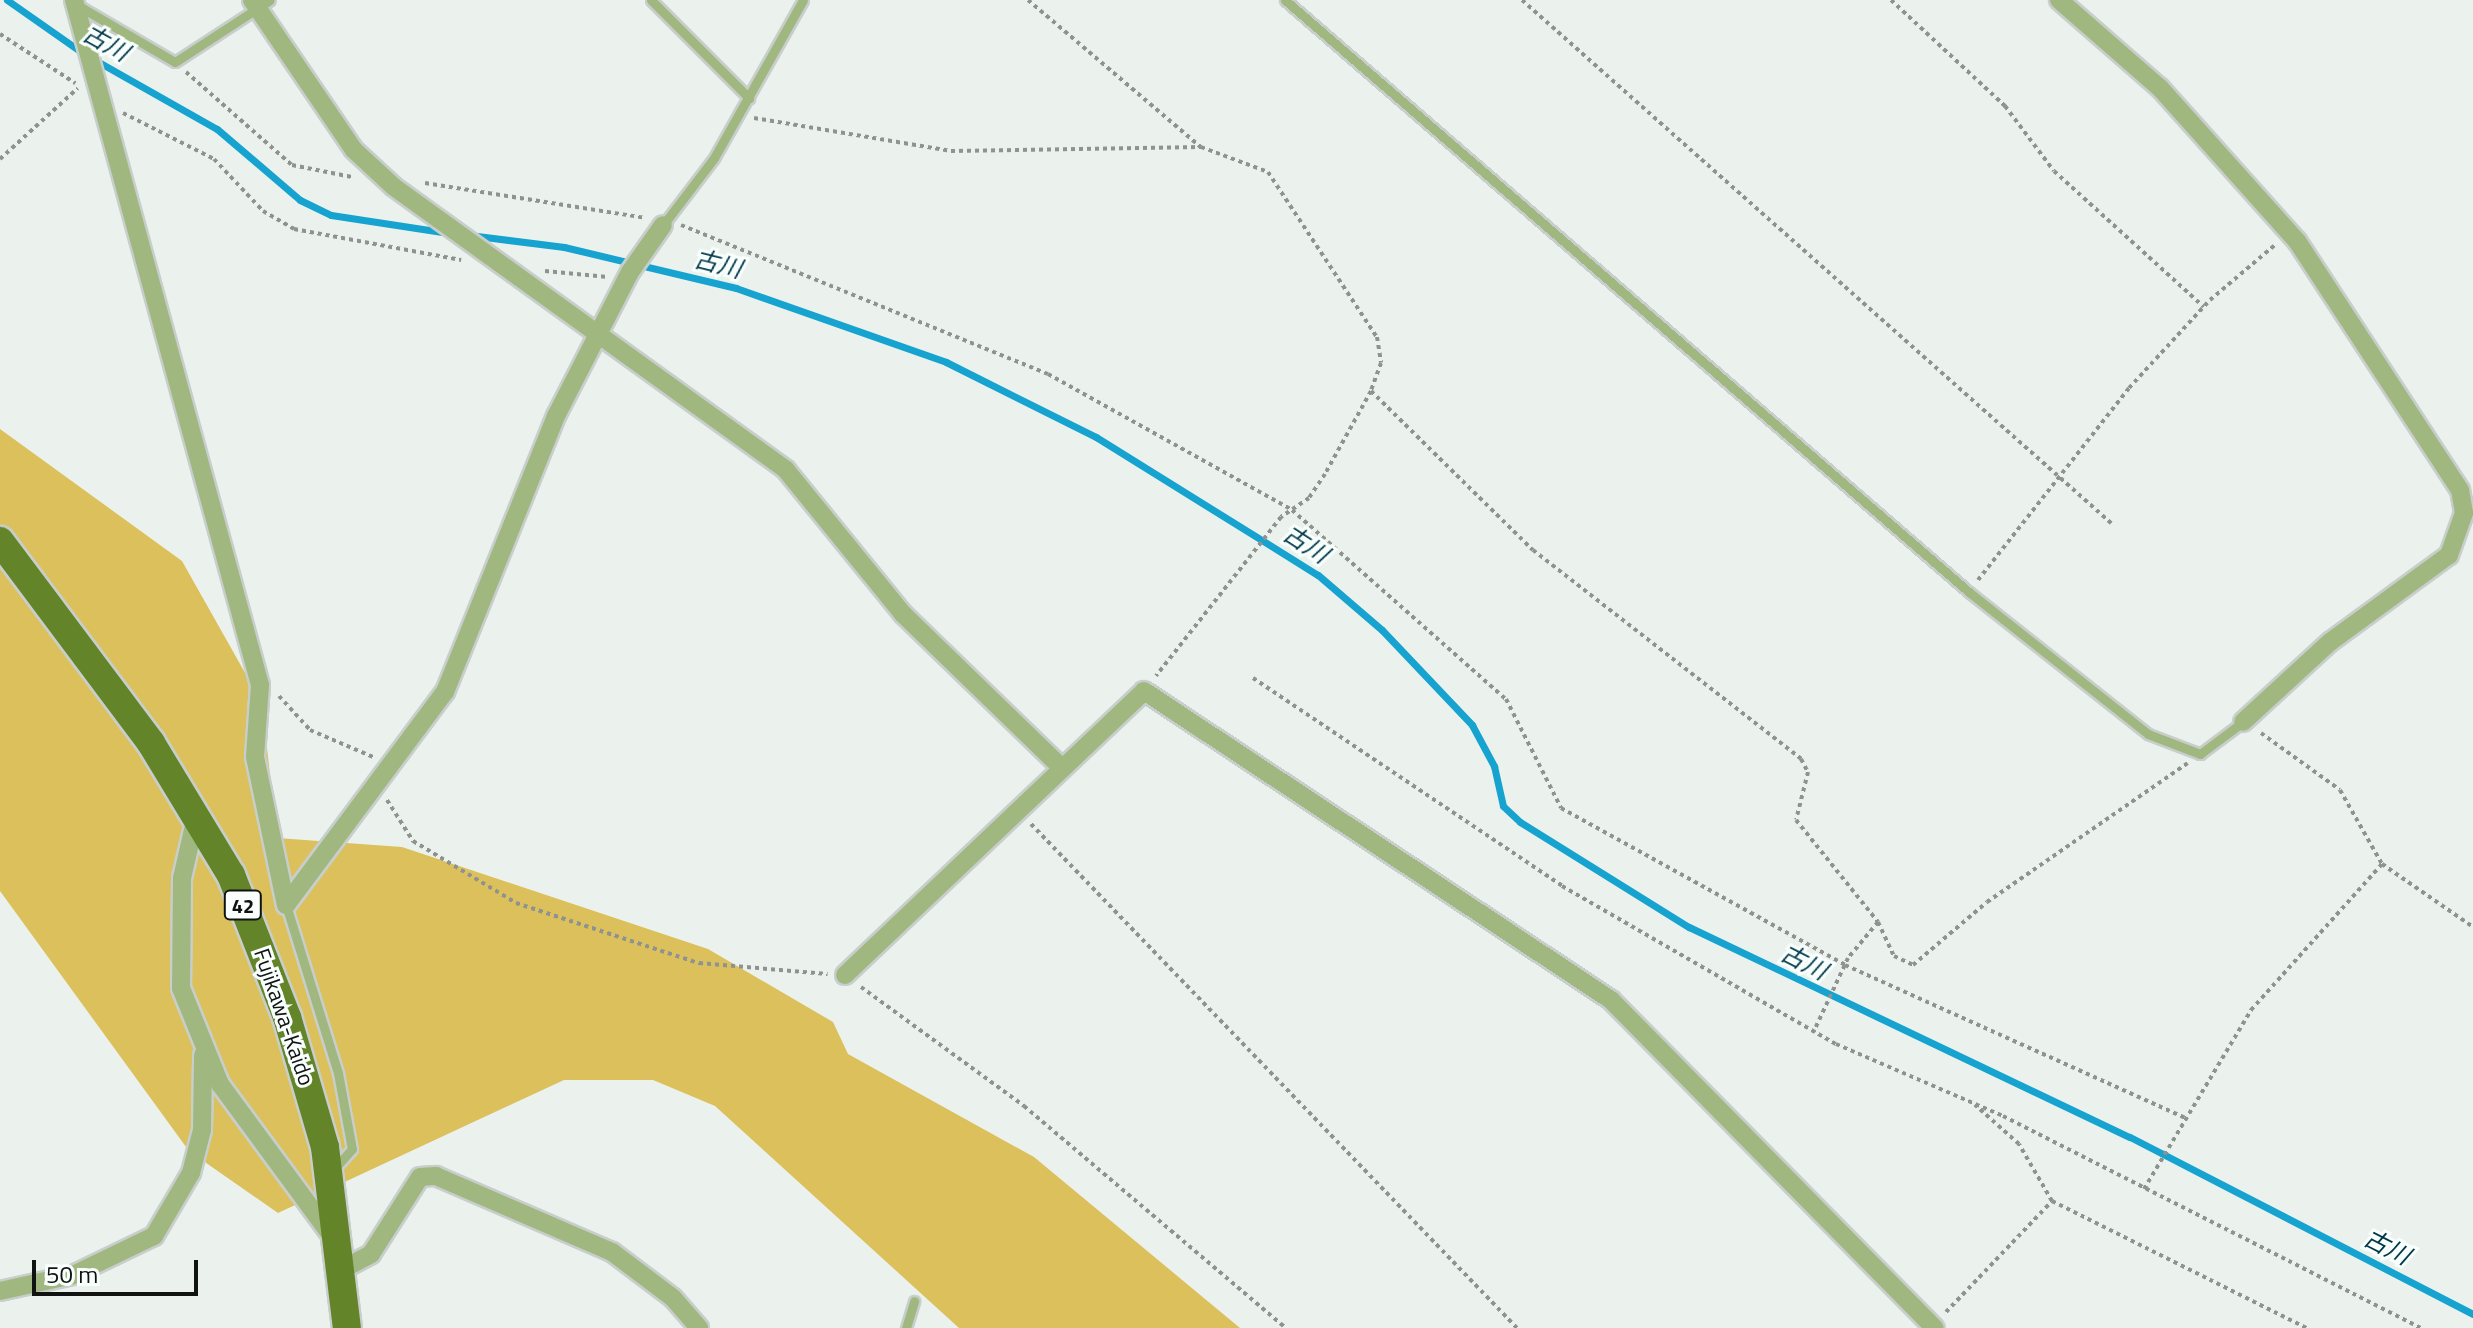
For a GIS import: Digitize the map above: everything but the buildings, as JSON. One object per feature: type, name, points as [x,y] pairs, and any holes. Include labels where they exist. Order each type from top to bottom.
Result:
[{"type":"main road","name":"Fujikawa-Kaido","points":[[0,541],[151,743],[231,875],[267,964],[329,1174],[342,1258],[347,1328]]},
{"type":"street","points":[[2059,0],[2160,88],[2297,241],[2460,490],[2464,513],[2449,555],[2330,642],[2243,722]]},
{"type":"street","points":[[75,2],[260,685],[255,757],[286,905]]},
{"type":"street","points":[[260,4],[354,150],[389,182],[786,470],[903,614],[1062,768]]},
{"type":"street","points":[[286,905],[455,673],[508,524],[597,332],[628,276],[666,222]]},
{"type":"street","points":[[845,975],[1144,691],[1611,1000],[1934,1327]]},
{"type":"street","points":[[196,817],[185,841],[179,931],[181,988],[220,1084],[342,1258],[371,1254],[420,1177],[436,1176],[612,1252],[673,1298],[699,1328]]},
{"type":"street","points":[[0,1291],[73,1275],[154,1236],[191,1173],[202,1130],[203,1044]]},
{"type":"lane","points":[[651,0],[749,98]]},
{"type":"lane","points":[[666,222],[740,115],[803,0]]},
{"type":"lane","points":[[1285,0],[1969,592],[2148,734],[2200,754],[2243,722]]},
{"type":"lane","points":[[75,2],[175,62],[260,4]]},
{"type":"lane","points":[[286,905],[338,1073],[352,1149],[329,1174]]},
{"type":"lane","points":[[906,1328],[914,1301]]},
{"type":"path","points":[[1028,0],[1201,147],[1268,172],[1377,337],[1381,363],[1371,391],[1309,498],[1292,510],[1144,691]]},
{"type":"path","points":[[1522,0],[2058,481],[2111,523]]},
{"type":"path","points":[[1891,0],[2005,106],[2054,171],[2204,307]]},
{"type":"path","points":[[0,34],[100,96],[195,146],[263,211],[294,229],[500,263],[628,276]]},
{"type":"path","points":[[175,62],[292,165],[319,176],[389,182],[666,222],[1048,374],[1292,510],[1506,699],[1561,808],[1845,965],[2185,1118]]},
{"type":"path","points":[[0,159],[78,88]]},
{"type":"path","points":[[740,115],[951,151],[1201,147]]},
{"type":"path","points":[[1969,592],[2129,388],[2204,307],[2276,244],[2297,241]]},
{"type":"path","points":[[1371,391],[1533,550],[1801,759],[1808,772],[1796,820],[1878,922],[1894,956],[1913,965],[1987,902],[2200,754]]},
{"type":"path","points":[[1253,678],[1562,886],[1814,1031],[1969,1100],[2420,1328]]},
{"type":"path","points":[[260,685],[310,730],[386,769],[387,803],[413,841],[516,903],[699,963],[845,975],[1024,1106],[1286,1328]]},
{"type":"path","points":[[2243,722],[2340,790],[2382,864],[2473,927]]},
{"type":"path","points":[[1018,810],[1517,1328]]},
{"type":"path","points":[[2144,1189],[2251,1010],[2382,864]]},
{"type":"path","points":[[1814,1031],[1845,965],[1878,922]]},
{"type":"path","points":[[1969,1100],[2019,1144],[2052,1201],[2307,1328]]},
{"type":"path","points":[[1934,1327],[2052,1201]]},
{"type":"shaded area","points":[[0,429],[182,561],[262,703],[277,838],[402,847],[708,949],[833,1022],[848,1054],[1034,1157],[1240,1328],[959,1328],[715,1106],[653,1080],[564,1080],[278,1213],[189,1151],[0,891]]},
{"type":"waterway","name":"古川","points":[[7,0],[84,54]]},
{"type":"waterway","name":"古川","points":[[95,60],[217,129],[300,200],[331,215],[449,233]]},
{"type":"waterway","name":"古川","points":[[469,235],[564,247],[736,288],[946,362],[1096,437],[1318,575],[1382,630],[1472,725],[1494,766],[1503,806],[1520,822],[1689,927],[2130,1137],[2473,1314]]}]
